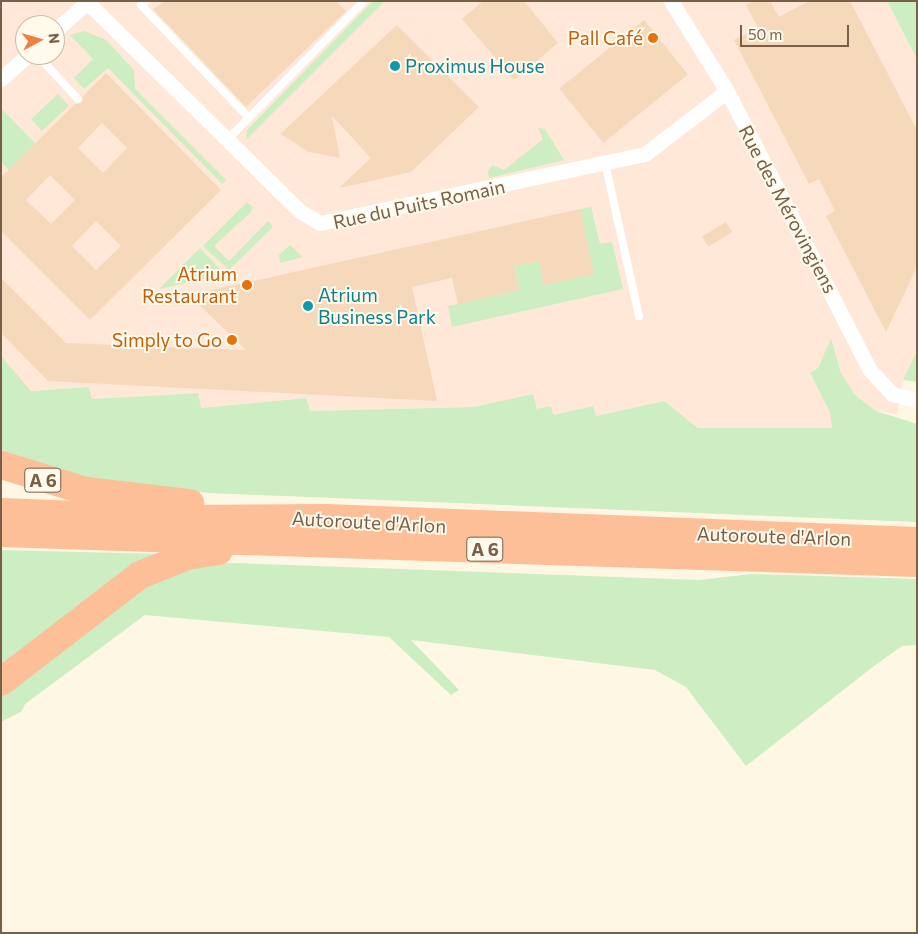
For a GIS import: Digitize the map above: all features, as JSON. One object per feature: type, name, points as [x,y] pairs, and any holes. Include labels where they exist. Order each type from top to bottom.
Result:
[{"type":"highway","name":"A 6","points":[[1,465],[86,491],[326,518]]},
{"type":"highway","name":"Autoroute d'Arlon","points":[[1,512],[180,519],[326,518],[917,541]]},
{"type":"highway","name":"Autoroute d'Arlon","points":[[1,532],[917,563]]},
{"type":"highway","name":"A 6","points":[[1,682],[140,575],[187,556],[258,541]]},
{"type":"street","name":"Rue des Mérovingiens","points":[[671,1],[727,91],[869,369],[892,394],[917,400]]},
{"type":"street","name":"Rue du Puits Romain","points":[[65,22],[87,2],[308,219],[331,224],[645,154],[727,91]]},
{"type":"street","points":[[1,79],[17,65]]},
{"type":"lane","points":[[146,1],[141,6],[249,118]]},
{"type":"lane","points":[[227,140],[364,1]]},
{"type":"lane","points":[[47,65],[78,98]]},
{"type":"lane","points":[[605,163],[639,316]]},
{"type":"shaded area","points":[[1,1],[887,1],[917,59],[917,351],[903,380],[897,414],[876,411],[855,395],[841,373],[831,338],[818,368],[810,374],[831,412],[832,428],[698,428],[664,401],[596,416],[593,406],[553,415],[537,409],[533,394],[474,407],[309,411],[306,398],[200,408],[197,393],[92,399],[89,387],[31,391],[1,356]]},
{"type":"green space","points":[[373,1],[385,1],[246,140],[247,130]]},
{"type":"green space","points":[[887,1],[917,1],[917,59]]},
{"type":"green space","points":[[84,31],[106,40],[134,70],[135,89],[226,180],[222,184],[108,68],[84,89],[74,78],[93,59],[70,35]]},
{"type":"green space","points":[[58,94],[69,106],[42,131],[31,119]]},
{"type":"green space","points":[[1,108],[35,143],[9,170],[1,162]]},
{"type":"green space","points":[[538,128],[545,129],[564,160],[489,178],[488,171],[493,165],[504,170],[543,139]]},
{"type":"green space","points":[[247,202],[253,207],[251,212],[214,246],[229,261],[268,221],[273,227],[229,270],[203,246]]},
{"type":"green space","points":[[591,207],[600,244],[612,242],[623,289],[452,327],[448,306],[519,290],[514,266],[539,261],[580,209]]},
{"type":"green space","points":[[290,245],[303,257],[280,263],[279,255]]},
{"type":"green space","points":[[200,248],[225,274],[159,289]]},
{"type":"green space","points":[[831,338],[841,373],[855,395],[876,411],[917,424],[917,522],[209,493],[93,481],[1,454],[1,356],[31,391],[89,387],[92,399],[198,393],[201,408],[306,398],[310,411],[474,407],[533,394],[537,409],[551,406],[553,415],[593,406],[596,416],[664,401],[698,428],[832,428],[830,412],[810,373],[818,368]]},
{"type":"green space","points":[[917,351],[917,382],[903,380]]},
{"type":"green space","points":[[1,550],[161,554],[1,666]]},
{"type":"green space","points":[[232,563],[699,580],[752,574],[917,579],[917,645],[902,646],[746,766],[686,687],[655,670],[411,640],[459,690],[451,695],[389,637],[145,615],[25,704],[22,711],[1,722],[1,695],[124,597],[195,564]]},
{"type":"building","points":[[165,1],[336,1],[346,11],[246,107],[153,9]]},
{"type":"building","points":[[483,1],[524,1],[558,43],[514,80],[462,19]]},
{"type":"building","points":[[754,1],[770,1],[779,17],[809,1],[850,1],[917,130],[917,267],[886,332],[826,216],[835,211],[819,179],[809,184],[734,40],[758,28],[746,5]]},
{"type":"building","points":[[644,20],[688,74],[603,143],[559,89]]},
{"type":"building","name":"Proximus House","points":[[397,25],[479,107],[411,172],[339,188],[371,158],[332,116],[340,158],[309,152],[280,134]]},
{"type":"building","points":[[106,73],[221,190],[90,320],[1,231],[1,177],[75,104],[82,103],[83,96]],"holes":[[[102,123],[127,148],[103,173],[78,148]],[[50,175],[75,200],[51,224],[26,200]],[[96,221],[121,246],[96,270],[72,246]]]},
{"type":"building","name":"Atrium Business Park","points":[[580,209],[594,274],[544,285],[539,261],[514,266],[519,290],[458,304],[452,278],[412,287],[437,401],[48,381],[1,333],[1,278],[66,343],[246,350],[189,295]]},
{"type":"building","points":[[726,222],[732,232],[708,247],[702,236]]},
{"type":"place","name":"Pall Café","points":[[653,38]]},
{"type":"place","name":"Proximus House","points":[[395,66]]},
{"type":"place","name":"Atrium Restaurant","points":[[247,285]]},
{"type":"place","name":"Atrium Business Park","points":[[308,306]]},
{"type":"place","name":"Simply to Go","points":[[232,340]]}]
